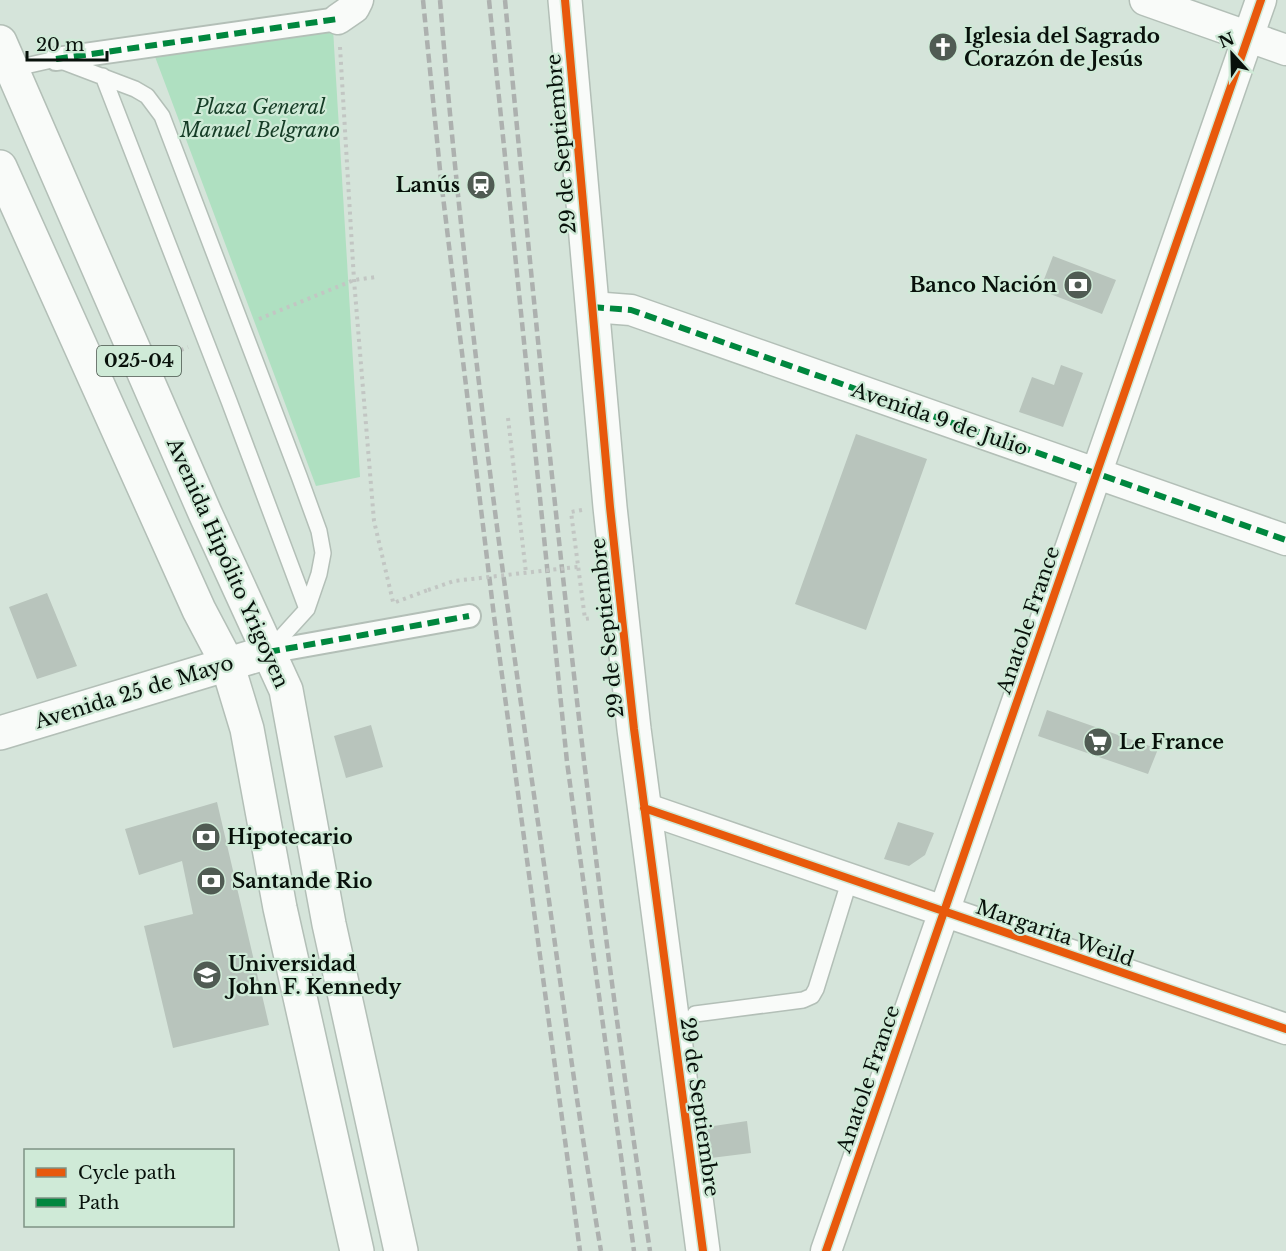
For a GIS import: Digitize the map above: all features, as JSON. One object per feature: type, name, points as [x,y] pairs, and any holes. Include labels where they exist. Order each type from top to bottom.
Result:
[{"type":"main road","name":"29 de Septiembre","points":[[565,0],[610,507],[644,808],[703,1251]]},
{"type":"main road","name":"Avenida Hipólito Yrigoyen","points":[[4,62],[204,513],[286,690],[329,924],[401,1251]]},
{"type":"main road","name":"025-04","points":[[0,167],[199,610],[227,663],[247,729],[280,908],[357,1251]]},
{"type":"main road","name":"Avenida 25 de Mayo","points":[[0,733],[268,652]]},
{"type":"street","points":[[1145,0],[1286,50]]},
{"type":"street","name":"Anatole France","points":[[826,1251],[1261,0]]},
{"type":"street","points":[[56,58],[348,10]]},
{"type":"street","name":"Avenida 9 de Julio","points":[[592,307],[631,310],[1286,540]]},
{"type":"street","points":[[268,652],[470,616]]},
{"type":"street","name":"Margarita Weild","points":[[644,808],[1286,1029]]},
{"type":"lane","points":[[4,62],[56,58],[135,88],[147,96],[162,116],[319,531],[323,553],[319,574],[307,609],[268,652]]},
{"type":"lane","points":[[103,76],[230,401],[307,609]]},
{"type":"lane","points":[[695,1014],[803,1000],[812,996],[850,879]]},
{"type":"path","points":[[348,10],[354,279],[374,521],[399,628]]},
{"type":"path","points":[[354,279],[376,278]]},
{"type":"path","points":[[508,418],[526,573]]},
{"type":"path","points":[[571,512],[585,619]]},
{"type":"path","points":[[393,603],[454,581],[578,567]]},
{"type":"green space","name":"Plaza General Manuel Belgrano","points":[[333,29],[360,477],[316,486],[154,54]]},
{"type":"building","name":"Banco Nación","points":[[1053,256],[1116,280],[1102,314],[1040,290]]},
{"type":"building","points":[[1061,365],[1083,373],[1063,427],[1019,412],[1032,377],[1054,385]]},
{"type":"building","points":[[856,434],[927,459],[866,630],[795,604]]},
{"type":"building","points":[[47,593],[77,666],[37,679],[9,607]]},
{"type":"building","name":"Le France","points":[[1047,710],[1158,749],[1148,774],[1038,736]]},
{"type":"building","points":[[371,725],[383,767],[346,778],[334,736]]},
{"type":"building","name":"Universidad John F. Kennedy","points":[[217,802],[269,1025],[173,1048],[144,926],[193,914],[182,861],[139,875],[125,829]]},
{"type":"building","points":[[898,822],[934,833],[925,855],[909,866],[884,859]]},
{"type":"building","points":[[747,1121],[751,1153],[711,1158],[707,1127]]},
{"type":"railway","points":[[423,0],[441,180],[494,616],[580,1251]]},
{"type":"railway","points":[[440,0],[471,317],[497,528],[601,1251]]},
{"type":"railway","points":[[489,0],[567,762],[634,1251]]},
{"type":"railway","points":[[505,0],[551,470],[587,783],[606,939],[650,1251]]},
{"type":"marked path","points":[[56,59],[338,19]]},
{"type":"marked path","points":[[592,307],[631,310],[1286,540]]},
{"type":"marked path","points":[[268,652],[469,616]]},
{"type":"cycle path","points":[[565,0],[610,507],[634,729],[703,1251]]},
{"type":"cycle path","points":[[826,1251],[1261,0]]},
{"type":"cycle path","points":[[644,808],[1286,1029]]},
{"type":"place","name":"Iglesia del Sagrado Corazón de Jesús","points":[[943,47]]},
{"type":"place","name":"Lanús","points":[[481,185]]},
{"type":"place","name":"Banco Nación","points":[[1078,285]]},
{"type":"place","name":"Le France","points":[[1098,742]]},
{"type":"place","name":"Hipotecario","points":[[206,837]]},
{"type":"place","name":"Santande Rio","points":[[211,881]]},
{"type":"place","name":"Universidad John F. Kennedy","points":[[207,975]]}]
